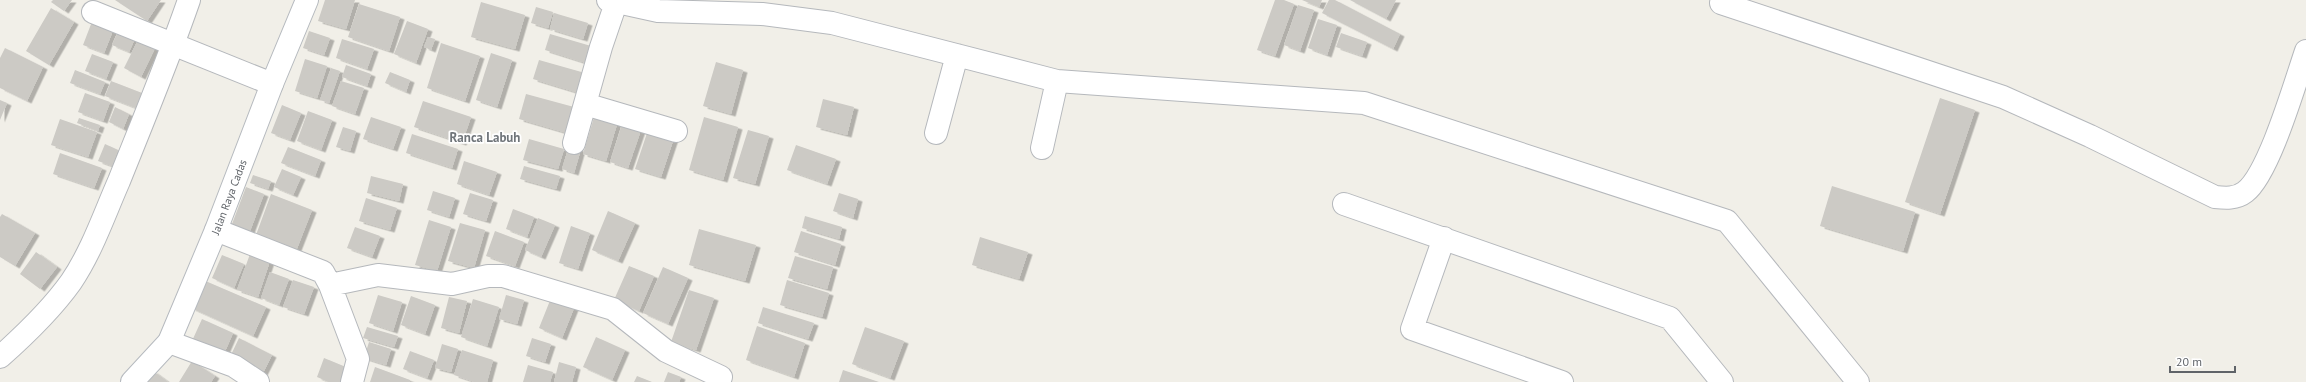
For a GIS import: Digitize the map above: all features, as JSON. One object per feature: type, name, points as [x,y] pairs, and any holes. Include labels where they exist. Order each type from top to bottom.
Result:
[{"type":"street","points":[[0,357],[33,327],[53,304],[71,282],[92,246],[183,49],[189,0]]},
{"type":"street","name":"Jalan Raya Cadas","points":[[132,382],[169,342],[216,230],[272,84],[307,0]]},
{"type":"street","points":[[574,143],[614,0],[658,11],[762,14],[832,23],[1056,81],[1364,103],[1726,222],[1858,382]]},
{"type":"street","points":[[1718,1],[2002,97],[2090,136],[2215,197],[2232,198],[2244,193],[2254,182],[2266,162],[2306,51]]},
{"type":"street","points":[[93,12],[272,84]]},
{"type":"street","points":[[936,133],[957,55]]},
{"type":"street","points":[[1042,148],[1056,81]]},
{"type":"street","points":[[586,104],[676,131]]},
{"type":"street","points":[[1344,204],[1670,318],[1722,382]]},
{"type":"street","points":[[216,230],[323,272],[330,285],[358,359],[352,382]]},
{"type":"street","points":[[1444,238],[1412,329],[1562,382]]},
{"type":"street","points":[[330,285],[378,275],[452,284],[488,276],[503,276],[613,309],[666,351],[725,380]]},
{"type":"street","points":[[169,342],[234,366],[258,382]]},
{"type":"building","points":[[53,0],[72,0],[64,11],[51,2]]},
{"type":"building","points":[[115,0],[161,0],[147,21]]},
{"type":"building","points":[[325,0],[355,0],[346,29],[318,21]]},
{"type":"building","points":[[1275,0],[1284,0],[1294,4],[1275,56],[1257,50]]},
{"type":"building","points":[[1302,0],[1322,0],[1319,7]]},
{"type":"building","points":[[1329,0],[1335,0],[1400,34],[1393,49],[1322,13]]},
{"type":"building","points":[[1350,0],[1396,0],[1386,19]]},
{"type":"building","points":[[481,2],[525,15],[515,49],[471,37]]},
{"type":"building","points":[[359,4],[400,17],[389,51],[348,37]]},
{"type":"building","points":[[1298,5],[1314,10],[1300,51],[1284,45]]},
{"type":"building","points":[[536,7],[553,12],[548,28],[531,23]]},
{"type":"building","points":[[51,8],[74,22],[49,65],[26,51]]},
{"type":"building","points":[[554,13],[588,23],[583,39],[550,29]]},
{"type":"building","points":[[93,19],[114,28],[104,53],[83,45]]},
{"type":"building","points":[[1318,19],[1337,25],[1327,55],[1308,48]]},
{"type":"building","points":[[407,21],[428,29],[416,63],[394,54]]},
{"type":"building","points":[[120,27],[137,34],[129,52],[112,45]]},
{"type":"building","points":[[309,31],[330,38],[324,55],[303,48]]},
{"type":"building","points":[[1341,33],[1367,42],[1362,56],[1336,47]]},
{"type":"building","points":[[550,34],[591,46],[586,63],[545,50]]},
{"type":"building","points":[[140,36],[157,44],[141,77],[124,68]]},
{"type":"building","points":[[428,37],[435,39],[431,50],[424,47]]},
{"type":"building","points":[[342,39],[374,49],[367,69],[336,58]]},
{"type":"building","points":[[441,43],[480,56],[465,101],[427,88]]},
{"type":"building","points":[[5,48],[43,67],[27,101],[0,88],[0,58]]},
{"type":"building","points":[[491,53],[512,60],[497,107],[476,100]]},
{"type":"building","points":[[92,54],[113,62],[106,79],[85,71]]},
{"type":"building","points":[[305,59],[327,66],[317,98],[295,91]]},
{"type":"building","points":[[539,60],[585,73],[579,93],[533,79]]},
{"type":"building","points":[[716,62],[743,70],[731,114],[703,106]]},
{"type":"building","points":[[346,65],[371,74],[367,86],[342,77]]},
{"type":"building","points":[[331,68],[340,71],[329,103],[320,100]]},
{"type":"building","points":[[75,70],[105,82],[100,94],[70,83]]},
{"type":"building","points":[[390,72],[410,80],[406,92],[385,83]]},
{"type":"building","points":[[111,81],[142,93],[136,108],[105,96]]},
{"type":"building","points":[[341,81],[364,88],[355,114],[332,106]]},
{"type":"building","points":[[85,93],[110,102],[103,121],[78,112]]},
{"type":"building","points":[[526,94],[574,107],[567,133],[519,119]]},
{"type":"building","points":[[1940,98],[1975,110],[1940,214],[1905,202]]},
{"type":"building","points":[[823,99],[854,107],[847,135],[816,127]]},
{"type":"building","points":[[0,100],[7,103],[0,120]]},
{"type":"building","points":[[423,101],[471,117],[462,143],[414,127]]},
{"type":"building","points":[[282,105],[301,113],[290,140],[271,133]]},
{"type":"building","points":[[115,107],[129,114],[123,129],[109,122]]},
{"type":"building","points":[[308,111],[332,120],[321,150],[297,141]]},
{"type":"building","points":[[595,114],[618,121],[606,161],[583,154]]},
{"type":"building","points":[[371,117],[401,127],[393,149],[363,139]]},
{"type":"building","points":[[704,117],[738,127],[723,180],[689,170]]},
{"type":"building","points":[[79,118],[100,125],[98,131],[77,123]]},
{"type":"building","points":[[60,119],[97,132],[88,157],[51,145]]},
{"type":"building","points":[[623,121],[642,127],[628,168],[610,162]]},
{"type":"building","points":[[343,127],[356,131],[350,151],[336,147]]},
{"type":"building","points":[[648,130],[674,138],[661,177],[635,169]]},
{"type":"building","points":[[748,130],[769,136],[755,184],[733,178]]},
{"type":"building","points":[[412,134],[458,149],[452,168],[406,153]]},
{"type":"building","points":[[529,139],[564,149],[558,169],[523,160]]},
{"type":"building","points":[[105,144],[118,150],[112,166],[98,161]]},
{"type":"building","points":[[796,145],[836,159],[827,184],[787,170]]},
{"type":"building","points":[[569,146],[581,149],[574,173],[562,169]]},
{"type":"building","points":[[288,147],[321,160],[315,176],[281,163]]},
{"type":"building","points":[[60,153],[102,168],[94,188],[53,174]]},
{"type":"building","points":[[464,161],[497,172],[489,195],[457,184]]},
{"type":"building","points":[[524,166],[560,176],[556,189],[520,179]]},
{"type":"building","points":[[282,169],[301,177],[293,195],[274,187]]},
{"type":"building","points":[[253,175],[271,181],[268,189],[250,183]]},
{"type":"building","points":[[371,176],[403,184],[399,201],[367,193]]},
{"type":"building","points":[[1832,186],[1915,212],[1903,251],[1820,226]]},
{"type":"building","points":[[246,187],[264,194],[250,231],[232,224]]},
{"type":"building","points":[[433,191],[455,198],[449,217],[427,210]]},
{"type":"building","points":[[470,193],[493,200],[486,221],[463,214]]},
{"type":"building","points":[[839,193],[858,199],[853,218],[833,211]]},
{"type":"building","points":[[271,194],[312,210],[296,251],[256,235]]},
{"type":"building","points":[[366,198],[397,208],[390,230],[359,221]]},
{"type":"building","points":[[513,209],[534,217],[527,237],[506,229]]},
{"type":"building","points":[[608,211],[635,223],[618,261],[592,250]]},
{"type":"building","points":[[2,214],[35,233],[15,266],[0,257],[0,217]]},
{"type":"building","points":[[805,216],[842,227],[839,239],[802,228]]},
{"type":"building","points":[[538,218],[555,225],[541,257],[525,250]]},
{"type":"building","points":[[429,220],[451,227],[437,271],[415,265]]},
{"type":"building","points":[[460,223],[485,230],[474,268],[448,261]]},
{"type":"building","points":[[571,226],[590,233],[578,269],[559,263]]},
{"type":"building","points":[[355,227],[380,236],[372,257],[347,248]]},
{"type":"building","points":[[699,229],[756,245],[745,281],[689,265]]},
{"type":"building","points":[[495,231],[524,242],[515,266],[486,256]]},
{"type":"building","points":[[801,231],[841,244],[835,265],[794,252]]},
{"type":"building","points":[[980,237],[1028,252],[1019,279],[972,265]]},
{"type":"building","points":[[36,252],[57,267],[40,289],[20,274]]},
{"type":"building","points":[[250,254],[270,261],[258,297],[237,290]]},
{"type":"building","points":[[222,255],[244,264],[234,288],[212,278]]},
{"type":"building","points":[[795,256],[833,267],[827,289],[788,278]]},
{"type":"building","points":[[629,266],[654,276],[639,311],[614,300]]},
{"type":"building","points":[[663,267],[688,278],[668,324],[643,313]]},
{"type":"building","points":[[270,272],[289,279],[279,305],[261,298]]},
{"type":"building","points":[[203,280],[266,307],[253,336],[191,308]]},
{"type":"building","points":[[293,280],[314,287],[304,314],[283,307]]},
{"type":"building","points":[[787,280],[829,293],[822,317],[780,305]]},
{"type":"building","points":[[689,290],[714,298],[696,350],[671,342]]},
{"type":"building","points":[[378,295],[402,302],[393,331],[369,323]]},
{"type":"building","points":[[506,295],[524,300],[517,324],[499,319]]},
{"type":"building","points":[[411,296],[435,305],[425,334],[401,325]]},
{"type":"building","points":[[449,297],[467,301],[459,333],[441,328]]},
{"type":"building","points":[[551,298],[574,308],[562,338],[539,328]]},
{"type":"building","points":[[473,299],[499,307],[487,346],[461,337]]},
{"type":"building","points":[[763,307],[814,323],[808,339],[758,323]]},
{"type":"building","points":[[202,319],[233,333],[223,356],[192,341]]},
{"type":"building","points":[[757,326],[805,343],[794,377],[746,360]]},
{"type":"building","points":[[367,327],[398,336],[394,347],[363,338]]},
{"type":"building","points":[[865,327],[904,341],[890,378],[852,364]]},
{"type":"building","points":[[596,337],[625,350],[612,380],[583,367]]},
{"type":"building","points":[[239,338],[272,355],[263,373],[230,357]]},
{"type":"building","points":[[532,338],[551,344],[545,362],[526,356]]},
{"type":"building","points":[[369,342],[391,349],[386,365],[364,358]]},
{"type":"building","points":[[442,344],[458,349],[451,372],[435,368]]},
{"type":"building","points":[[462,350],[493,360],[487,382],[475,382],[454,375]]},
{"type":"building","points":[[410,351],[434,360],[427,378],[403,369]]},
{"type":"building","points":[[324,358],[353,370],[348,382],[329,382],[317,377]]},
{"type":"building","points":[[192,361],[215,376],[211,382],[179,382]]},
{"type":"building","points":[[559,362],[576,367],[572,382],[554,382]]},
{"type":"building","points":[[528,365],[553,372],[550,382],[523,382]]},
{"type":"building","points":[[375,367],[410,380],[410,382],[370,382]]},
{"type":"building","points":[[843,370],[879,382],[839,382]]},
{"type":"building","points":[[153,371],[168,382],[145,382]]},
{"type":"building","points":[[668,372],[681,377],[679,382],[664,382]]},
{"type":"building","points":[[637,376],[652,382],[634,382]]},
{"type":"district","name":"Ranca Labuh","points":[[485,137]]}]
